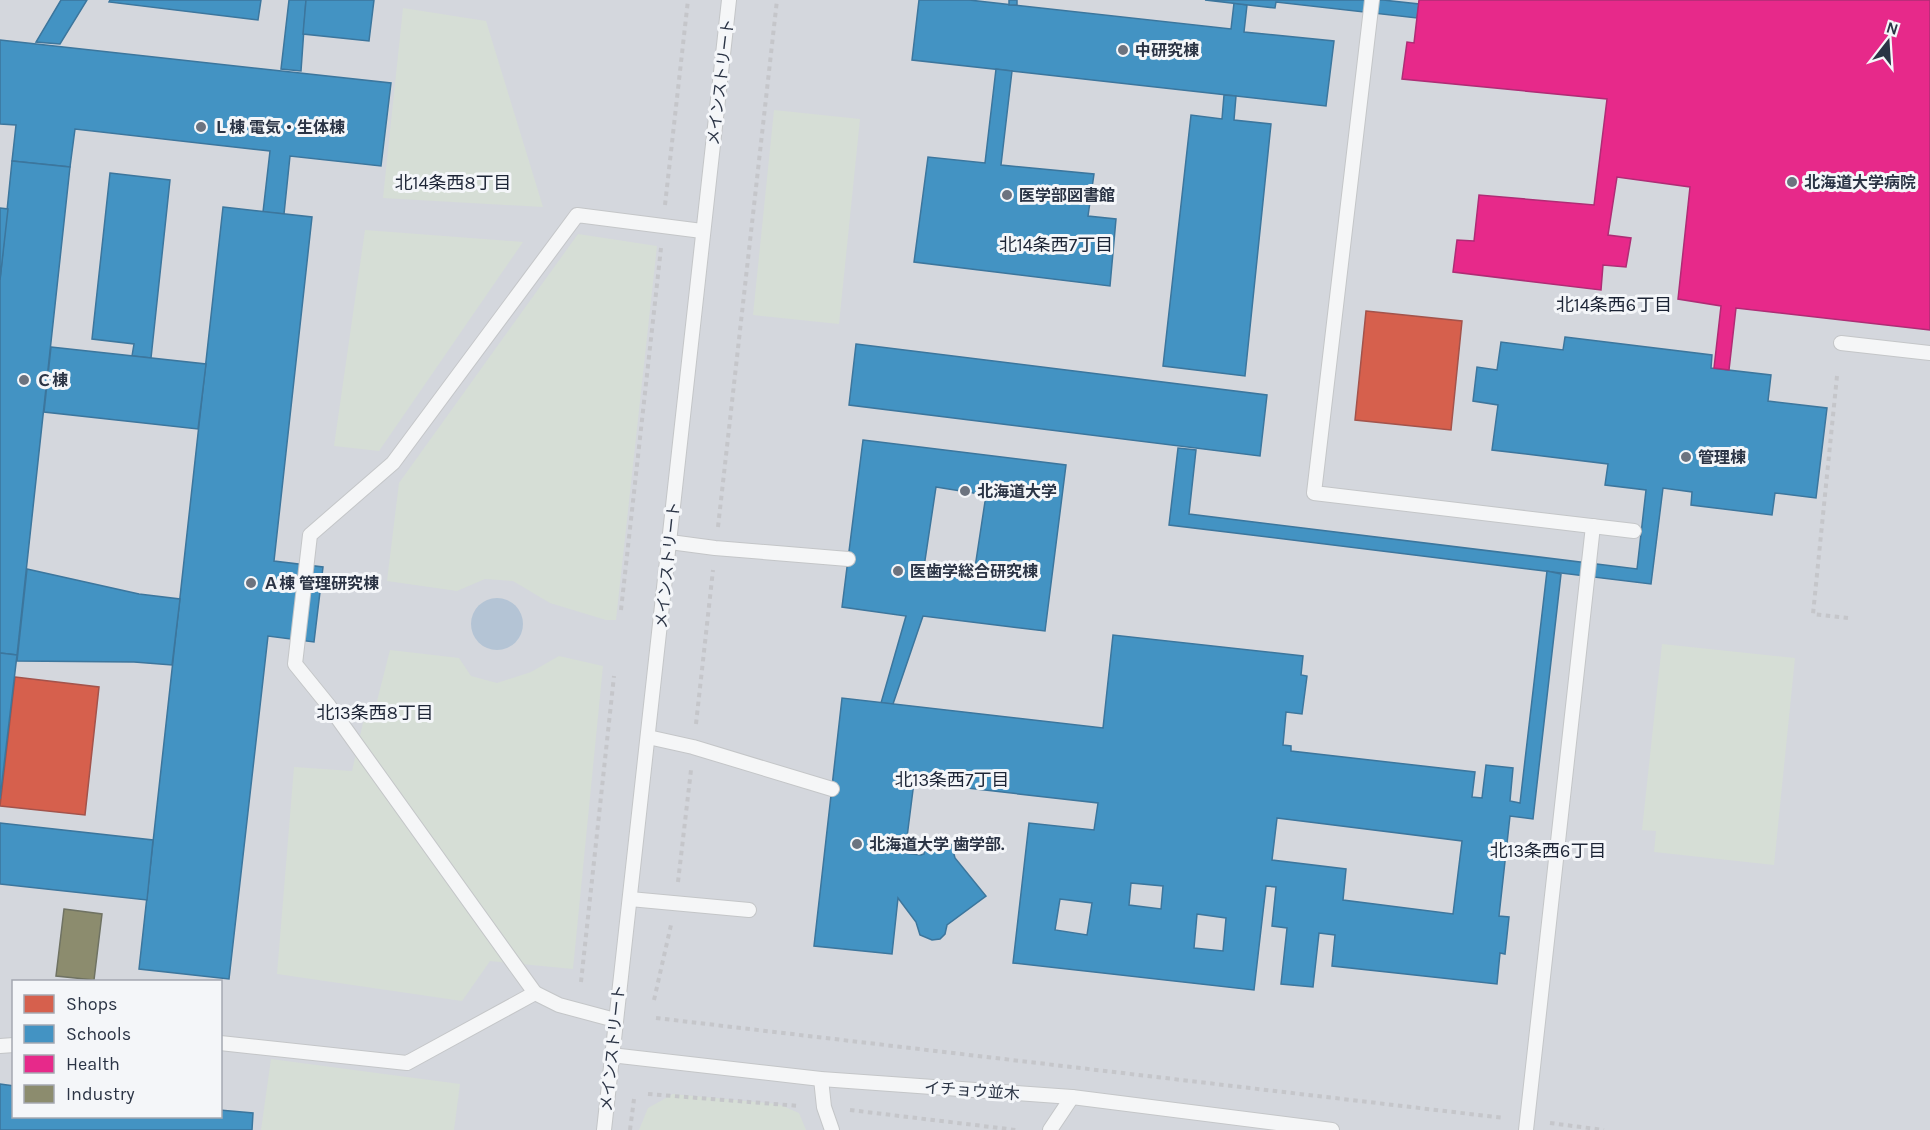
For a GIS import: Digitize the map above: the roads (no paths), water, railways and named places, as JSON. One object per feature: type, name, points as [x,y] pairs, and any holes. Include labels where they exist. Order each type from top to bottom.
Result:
[{"type":"lane","name":"メインストリート","points":[[604,1130],[729,0]]},
{"type":"lane","points":[[1372,0],[1314,494],[1634,531]]},
{"type":"lane","points":[[615,1020],[560,1005],[535,993],[329,706],[295,664],[310,535],[393,463],[577,214],[702,231]]},
{"type":"lane","points":[[1840,344],[1930,353]]},
{"type":"lane","points":[[1527,1125],[1593,526]]},
{"type":"lane","points":[[670,542],[848,559]]},
{"type":"lane","points":[[648,737],[693,747],[832,789]]},
{"type":"lane","points":[[630,899],[749,910]]},
{"type":"lane","points":[[222,1043],[407,1063],[535,993]]},
{"type":"lane","name":"イチョウ並木","points":[[612,1055],[821,1079],[1072,1097],[1332,1130]]},
{"type":"lane","points":[[821,1079],[824,1107],[832,1130]]},
{"type":"lane","points":[[1050,1130],[1072,1097]]},
{"type":"water","points":[[497,598],[511,602],[519,610],[523,624],[519,638],[511,646],[497,650],[483,646],[475,638],[471,624],[475,610],[483,602]]},
{"type":"place","name":"中研究棟","points":[[1123,50]]},
{"type":"place","name":"Ｌ棟 電気・生体棟","points":[[201,127]]},
{"type":"place","name":"北海道大学病院","points":[[1792,182]]},
{"type":"place","name":"医学部図書館","points":[[1007,195]]},
{"type":"place","name":"Ｃ棟","points":[[24,380]]},
{"type":"place","name":"管理棟","points":[[1686,457]]},
{"type":"place","name":"北海道大学","points":[[965,491]]},
{"type":"place","name":"医歯学総合研究棟","points":[[898,571]]},
{"type":"place","name":"Ａ棟 管理研究棟","points":[[251,583]]},
{"type":"place","name":"北海道大学 歯学部.","points":[[857,844]]},
{"type":"district","name":"北14条西8丁目","points":[[453,183]]},
{"type":"district","name":"北14条西7丁目","points":[[1056,245]]},
{"type":"district","name":"北14条西6丁目","points":[[1614,305]]},
{"type":"district","name":"北13条西8丁目","points":[[375,713]]},
{"type":"district","name":"北13条西7丁目","points":[[952,780]]},
{"type":"district","name":"北13条西6丁目","points":[[1548,851]]}]
